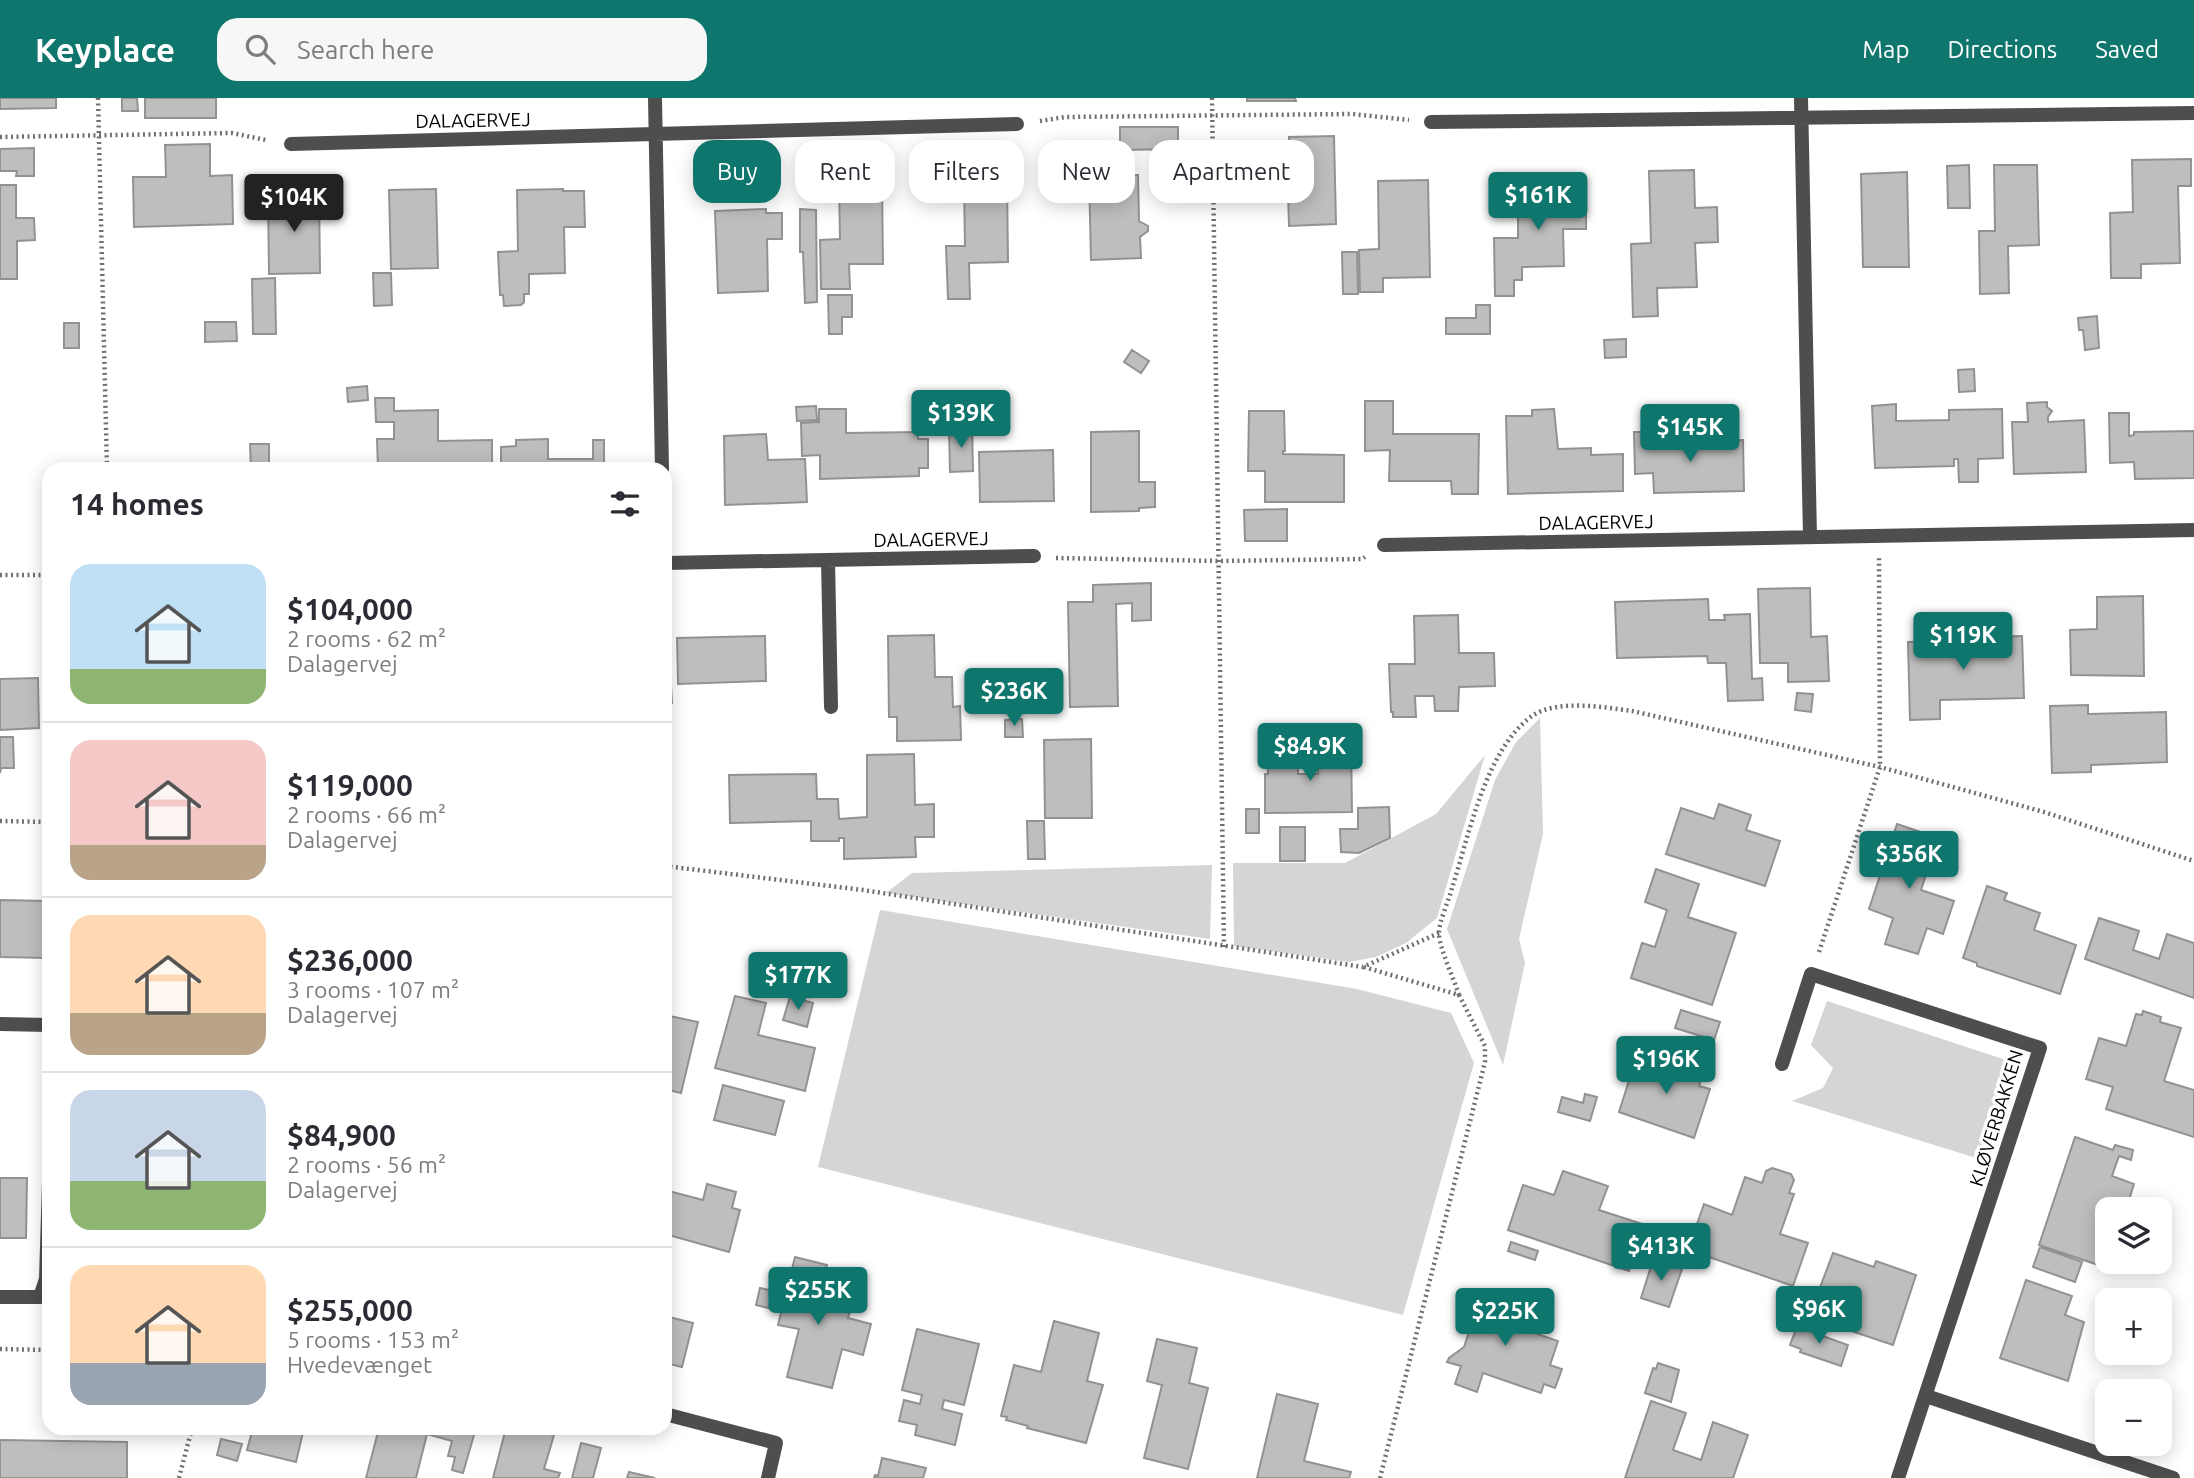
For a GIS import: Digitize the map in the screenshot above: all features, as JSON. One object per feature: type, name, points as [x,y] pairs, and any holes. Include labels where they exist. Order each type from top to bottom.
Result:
[{"type":"street","points":[[655,98],[662,462]]},
{"type":"street","points":[[1801,98],[1810,537]]},
{"type":"street","points":[[1431,122],[2194,113]]},
{"type":"street","name":"DALAGERVEJ","points":[[292,144],[1017,124]]},
{"type":"street","name":"DALAGERVEJ","points":[[1384,545],[2194,530]]},
{"type":"street","name":"DALAGERVEJ","points":[[672,563],[1034,556]]},
{"type":"street","points":[[828,560],[831,707]]},
{"type":"street","points":[[1782,1064],[1811,974]]},
{"type":"street","name":"KLØVERBAKKEN","points":[[1811,974],[2040,1048],[1898,1478]]},
{"type":"street","points":[[0,1024],[42,1025]]},
{"type":"street","points":[[0,1297],[40,1297],[42,1291]]},
{"type":"street","points":[[1926,1396],[2173,1478]]},
{"type":"street","points":[[672,1416],[776,1443],[768,1478]]},
{"type":"path","points":[[98,98],[107,462]]},
{"type":"path","points":[[1212,98],[1224,947]]},
{"type":"path","points":[[1017,124],[1065,117],[1352,114],[1431,122]]},
{"type":"path","points":[[0,137],[232,133],[292,144]]},
{"type":"path","points":[[1811,974],[1880,768],[1878,536]]},
{"type":"path","points":[[1034,556],[1219,561],[1362,559],[1384,545]]},
{"type":"path","points":[[0,575],[42,575]]},
{"type":"path","points":[[1380,1478],[1485,1062],[1485,1046],[1459,995],[1439,933],[1490,773],[1504,748],[1534,715],[1565,706],[1593,705],[1632,711],[1880,768],[2044,812],[2194,861]]},
{"type":"path","points":[[0,821],[42,822]]},
{"type":"path","points":[[672,867],[863,890],[1363,967],[1459,995]]},
{"type":"path","points":[[1363,967],[1439,933]]},
{"type":"path","points":[[0,1349],[42,1350]]},
{"type":"path","points":[[179,1478],[189,1435]]},
{"type":"shaded area","points":[[1540,718],[1543,834],[1519,939],[1525,963],[1503,1065],[1447,929],[1495,780],[1516,742]]},
{"type":"shaded area","points":[[1485,755],[1437,918],[1406,943],[1376,957],[1349,962],[1234,946],[1233,863],[1345,863],[1436,814]]},
{"type":"shaded area","points":[[1212,865],[1210,939],[886,893],[912,873]]},
{"type":"shaded area","points":[[880,910],[1357,989],[1451,1013],[1474,1063],[1403,1315],[818,1167]]},
{"type":"shaded area","points":[[1827,1001],[2015,1063],[1986,1161],[1792,1101],[1823,1088],[1833,1068],[1811,1045]]},
{"type":"building","points":[[0,98],[56,98],[56,108],[0,109]]},
{"type":"building","points":[[122,98],[137,98],[138,111],[122,111]]},
{"type":"building","points":[[145,98],[216,98],[216,118],[145,118]]},
{"type":"building","points":[[1247,98],[1295,98],[1296,101],[1247,101]]},
{"type":"building","points":[[1120,127],[1178,127],[1178,140],[1149,140],[1149,150],[1135,150],[1135,140],[1120,140]]},
{"type":"building","points":[[1334,136],[1336,224],[1289,226],[1288,203],[1314,203],[1314,140],[1289,140],[1289,137]]},
{"type":"building","points":[[210,144],[210,176],[232,175],[233,224],[134,227],[133,177],[166,177],[165,145]]},
{"type":"building","points":[[34,148],[34,176],[16,176],[17,171],[0,171],[0,149]]},
{"type":"building","points":[[2191,159],[2191,186],[2178,186],[2180,263],[2141,264],[2141,278],[2111,278],[2110,213],[2133,212],[2132,160]]},
{"type":"building","points":[[1969,165],[1970,208],[1948,208],[1947,166]]},
{"type":"building","points":[[1994,165],[2037,165],[2039,245],[2008,246],[2009,293],[1980,294],[1979,231],[1995,231]]},
{"type":"building","points":[[1694,170],[1695,208],[1717,207],[1718,242],[1695,243],[1697,287],[1657,288],[1658,316],[1633,317],[1631,244],[1651,243],[1649,171]]},
{"type":"building","points":[[1907,172],[1909,267],[1863,267],[1861,174]]},
{"type":"building","points":[[1135,175],[1138,175],[1139,221],[1148,226],[1148,231],[1140,237],[1141,258],[1091,260],[1090,203],[1135,203]]},
{"type":"building","points":[[1428,180],[1430,277],[1383,278],[1383,292],[1360,292],[1359,250],[1379,249],[1378,181]]},
{"type":"building","points":[[1518,183],[1563,183],[1563,188],[1581,187],[1581,201],[1586,201],[1586,229],[1563,229],[1564,266],[1522,267],[1522,280],[1514,280],[1514,296],[1495,296],[1494,238],[1518,238]]},
{"type":"building","points":[[0,185],[16,185],[16,218],[34,218],[35,240],[17,241],[17,279],[0,279]]},
{"type":"building","points":[[436,189],[438,268],[391,269],[389,190]]},
{"type":"building","points":[[517,190],[584,191],[585,227],[564,227],[565,273],[529,274],[529,294],[524,294],[524,302],[521,305],[504,306],[503,295],[500,295],[498,252],[518,251]]},
{"type":"building","points":[[319,193],[320,273],[269,274],[268,194]]},
{"type":"building","points":[[839,203],[882,203],[883,264],[849,264],[850,289],[821,289],[820,240],[840,239]]},
{"type":"building","points":[[964,203],[1007,203],[1008,262],[969,263],[970,299],[948,299],[946,246],[965,246]]},
{"type":"building","points":[[766,209],[766,213],[782,213],[782,239],[767,239],[768,291],[718,293],[715,211]]},
{"type":"building","points":[[800,209],[816,210],[817,302],[805,303],[803,252],[800,252]]},
{"type":"building","points":[[1342,252],[1357,252],[1358,294],[1343,294]]},
{"type":"building","points":[[373,273],[391,273],[392,305],[374,306]]},
{"type":"building","points":[[275,278],[276,334],[253,334],[252,279]]},
{"type":"building","points":[[828,295],[852,295],[852,317],[842,317],[842,334],[829,334]]},
{"type":"building","points":[[1476,305],[1490,305],[1490,334],[1446,334],[1446,318],[1476,318]]},
{"type":"building","points":[[2097,316],[2099,348],[2085,350],[2083,330],[2079,330],[2078,318]]},
{"type":"building","points":[[205,322],[236,322],[237,341],[205,342]]},
{"type":"building","points":[[64,323],[79,323],[79,348],[64,348]]},
{"type":"building","points":[[1626,339],[1626,357],[1605,358],[1604,340]]},
{"type":"building","points":[[1132,350],[1149,361],[1141,373],[1124,362]]},
{"type":"building","points":[[1974,369],[1975,391],[1959,392],[1958,370]]},
{"type":"building","points":[[367,386],[368,400],[348,402],[347,388]]},
{"type":"building","points":[[375,398],[394,398],[394,411],[438,410],[438,441],[492,440],[492,462],[378,462],[377,439],[394,439],[394,422],[376,422]]},
{"type":"building","points":[[1365,401],[1393,401],[1393,434],[1479,434],[1478,494],[1452,494],[1451,481],[1389,481],[1390,450],[1365,451]]},
{"type":"building","points":[[2047,402],[2047,407],[2052,411],[2048,422],[2084,420],[2086,472],[2014,474],[2012,422],[2028,422],[2027,403]]},
{"type":"building","points":[[1896,404],[1896,421],[1949,420],[1949,410],[2002,409],[2003,458],[1978,459],[1978,482],[1959,482],[1958,459],[1954,459],[1954,466],[1875,468],[1872,406]]},
{"type":"building","points":[[816,406],[817,420],[797,421],[796,407]]},
{"type":"building","points":[[819,409],[846,409],[846,433],[918,432],[918,439],[928,439],[928,468],[919,468],[919,476],[820,479],[820,455],[802,456],[801,423],[819,422]]},
{"type":"building","points":[[1554,409],[1558,449],[1591,448],[1591,455],[1623,454],[1623,491],[1508,494],[1506,416],[1532,416],[1532,410]]},
{"type":"building","points":[[1249,411],[1284,411],[1283,454],[1344,455],[1344,502],[1265,502],[1265,471],[1248,471]]},
{"type":"building","points":[[2109,413],[2129,413],[2129,436],[2134,435],[2134,432],[2194,431],[2194,478],[2135,479],[2134,462],[2110,463]]},
{"type":"building","points":[[972,427],[973,471],[950,472],[949,428]]},
{"type":"building","points":[[1139,431],[1139,482],[1155,482],[1155,507],[1139,508],[1139,511],[1091,512],[1091,432]]},
{"type":"building","points":[[1634,432],[1657,432],[1657,442],[1743,440],[1744,491],[1654,493],[1653,473],[1635,474]]},
{"type":"building","points":[[766,434],[768,460],[805,459],[807,502],[725,505],[724,436]]},
{"type":"building","points":[[548,439],[548,459],[593,459],[593,440],[604,440],[604,462],[501,462],[501,447],[516,446],[516,440]]},
{"type":"building","points":[[250,444],[269,444],[269,462],[251,462]]},
{"type":"building","points":[[1053,450],[1054,501],[980,502],[979,452]]},
{"type":"building","points":[[1287,509],[1287,541],[1245,541],[1244,510]]},
{"type":"building","points":[[1151,583],[1151,620],[1132,621],[1132,603],[1116,604],[1118,706],[1070,707],[1068,602],[1093,602],[1093,585]]},
{"type":"building","points":[[1810,588],[1811,637],[1827,636],[1829,681],[1788,682],[1788,663],[1760,663],[1758,589]]},
{"type":"building","points":[[2143,596],[2144,676],[2071,675],[2070,630],[2097,629],[2097,597]]},
{"type":"building","points":[[1708,599],[1709,620],[1725,620],[1724,615],[1750,614],[1752,679],[1762,678],[1763,700],[1728,701],[1726,663],[1708,663],[1707,656],[1617,658],[1615,602]]},
{"type":"building","points":[[1458,615],[1459,653],[1494,653],[1495,686],[1459,687],[1458,711],[1435,711],[1434,696],[1415,696],[1416,717],[1393,717],[1389,664],[1415,664],[1414,616]]},
{"type":"building","points":[[934,635],[935,677],[952,677],[953,707],[960,706],[961,740],[897,741],[897,717],[889,717],[888,636]]},
{"type":"building","points":[[765,636],[766,681],[678,684],[677,638]]},
{"type":"building","points":[[2022,636],[2024,698],[1940,700],[1940,719],[1910,720],[1908,642],[1937,641],[1937,638]]},
{"type":"building","points":[[38,678],[39,728],[0,730],[0,679]]},
{"type":"building","points":[[1797,693],[1813,694],[1811,712],[1795,710]]},
{"type":"building","points":[[2088,705],[2088,714],[2166,712],[2167,762],[2091,765],[2091,772],[2052,773],[2050,706]]},
{"type":"building","points":[[1022,719],[1023,737],[1005,737],[1005,720]]},
{"type":"building","points":[[0,737],[13,737],[14,768],[1,768],[0,773]]},
{"type":"building","points":[[1091,739],[1092,818],[1045,818],[1044,740]]},
{"type":"building","points":[[1351,744],[1352,812],[1265,813],[1267,755],[1298,755],[1298,774],[1318,774],[1318,745]]},
{"type":"building","points":[[914,754],[915,805],[934,804],[934,837],[915,837],[916,857],[844,859],[844,838],[839,838],[839,841],[811,841],[811,821],[730,823],[729,775],[816,774],[817,799],[838,799],[839,819],[867,817],[867,755]]},
{"type":"building","points":[[1719,804],[1751,815],[1746,830],[1780,841],[1765,886],[1666,854],[1681,808],[1714,819]]},
{"type":"building","points":[[1389,807],[1390,838],[1359,853],[1341,852],[1340,829],[1358,829],[1358,808]]},
{"type":"building","points":[[1246,809],[1259,809],[1259,833],[1246,833]]},
{"type":"building","points":[[1027,821],[1044,821],[1045,859],[1028,859]]},
{"type":"building","points":[[1897,824],[1938,838],[1921,890],[1954,901],[1943,934],[1927,928],[1918,954],[1885,944],[1893,918],[1869,909]]},
{"type":"building","points":[[1280,827],[1305,827],[1305,861],[1280,861]]},
{"type":"building","points":[[1656,869],[1699,884],[1688,917],[1736,933],[1712,1005],[1631,978],[1642,943],[1655,947],[1667,910],[1645,902]]},
{"type":"building","points":[[1987,886],[2007,893],[2004,900],[2040,913],[2034,930],[2076,945],[2060,994],[1977,966],[1977,963],[1963,958]]},
{"type":"building","points":[[0,900],[42,901],[42,958],[0,957]]},
{"type":"building","points":[[2099,918],[2139,931],[2133,950],[2159,959],[2167,934],[2194,943],[2194,998],[2085,959]]},
{"type":"building","points":[[735,996],[766,1003],[758,1035],[815,1048],[805,1091],[715,1068]]},
{"type":"building","points":[[790,997],[813,1003],[807,1027],[783,1020]]},
{"type":"building","points":[[1681,1010],[1720,1022],[1714,1040],[1675,1028]]},
{"type":"building","points":[[2143,1011],[2161,1017],[2160,1022],[2181,1028],[2164,1081],[2194,1090],[2194,1137],[2106,1109],[2113,1087],[2086,1079],[2099,1038],[2126,1046],[2136,1014],[2142,1015]]},
{"type":"building","points":[[672,1016],[698,1022],[681,1093],[672,1091]]},
{"type":"building","points":[[1653,1055],[1704,1071],[1699,1086],[1710,1089],[1694,1138],[1619,1112],[1634,1065],[1648,1069]]},
{"type":"building","points":[[723,1085],[784,1101],[775,1135],[714,1120]]},
{"type":"building","points":[[1585,1094],[1597,1097],[1590,1121],[1558,1112],[1562,1097],[1583,1103]]},
{"type":"building","points":[[2075,1137],[2113,1150],[2115,1145],[2133,1150],[2131,1160],[2119,1156],[2112,1176],[2134,1184],[2130,1197],[2095,1197],[2095,1264],[2039,1245]]},
{"type":"building","points":[[1772,1168],[1791,1174],[1794,1180],[1789,1193],[1794,1194],[1780,1234],[1808,1243],[1793,1286],[1706,1256],[1703,1268],[1684,1261],[1704,1204],[1732,1215],[1745,1177],[1762,1183],[1766,1171]]},
{"type":"building","points":[[1563,1171],[1608,1186],[1599,1210],[1645,1225],[1629,1271],[1508,1230],[1523,1185],[1554,1195]]},
{"type":"building","points":[[0,1178],[27,1178],[26,1238],[0,1238]]},
{"type":"building","points":[[707,1184],[736,1192],[732,1208],[740,1210],[729,1252],[672,1236],[672,1192],[703,1200]]},
{"type":"building","points":[[1511,1242],[1538,1251],[1535,1260],[1508,1251]]},
{"type":"building","points":[[2040,1247],[2082,1262],[2075,1282],[2033,1267]]},
{"type":"building","points":[[1833,1253],[1874,1267],[1876,1261],[1916,1275],[1893,1345],[1809,1317]]},
{"type":"building","points":[[795,1257],[827,1265],[818,1299],[851,1308],[848,1318],[871,1324],[863,1355],[842,1349],[832,1388],[787,1377],[799,1329],[778,1325]]},
{"type":"building","points":[[1653,1260],[1682,1269],[1669,1307],[1641,1298]]},
{"type":"building","points":[[2026,1280],[2072,1296],[2065,1315],[2084,1322],[2068,1381],[2000,1358]]},
{"type":"building","points":[[760,1288],[779,1292],[776,1310],[756,1305]]},
{"type":"building","points":[[1483,1290],[1528,1305],[1520,1328],[1558,1341],[1550,1365],[1562,1369],[1555,1388],[1544,1384],[1541,1393],[1483,1373],[1477,1392],[1455,1384],[1461,1366],[1447,1362],[1464,1347]]},
{"type":"building","points":[[672,1318],[693,1323],[682,1367],[672,1365]]},
{"type":"building","points":[[1054,1321],[1099,1333],[1087,1381],[1103,1385],[1086,1443],[1027,1428],[1028,1426],[1001,1416],[1014,1365],[1041,1372]]},
{"type":"building","points":[[1798,1324],[1810,1328],[1809,1331],[1848,1345],[1841,1366],[1800,1352],[1801,1349],[1790,1345]]},
{"type":"building","points":[[917,1329],[979,1344],[964,1405],[944,1400],[942,1409],[962,1414],[955,1445],[915,1435],[917,1425],[899,1421],[904,1400],[920,1404],[922,1395],[902,1390]]},
{"type":"building","points":[[1157,1339],[1197,1348],[1189,1383],[1208,1388],[1188,1469],[1144,1458],[1162,1385],[1147,1381]]},
{"type":"building","points":[[1658,1363],[1679,1370],[1671,1402],[1645,1393],[1653,1368],[1656,1369]]},
{"type":"building","points":[[1277,1394],[1318,1404],[1304,1461],[1351,1472],[1349,1478],[1257,1478]]},
{"type":"building","points":[[1651,1401],[1686,1413],[1673,1450],[1701,1460],[1713,1422],[1748,1435],[1733,1478],[1625,1478]]},
{"type":"building","points":[[251,1435],[302,1435],[296,1462],[247,1450]]},
{"type":"building","points":[[377,1435],[427,1435],[416,1478],[366,1478]]},
{"type":"building","points":[[431,1435],[474,1435],[463,1473],[452,1470],[455,1457],[448,1456],[452,1441]]},
{"type":"building","points":[[504,1435],[554,1435],[544,1469],[560,1473],[558,1478],[493,1478]]},
{"type":"building","points":[[221,1439],[242,1444],[237,1461],[217,1455]]},
{"type":"building","points":[[0,1440],[127,1442],[127,1478],[0,1478]]},
{"type":"building","points":[[581,1443],[601,1448],[593,1478],[572,1478]]},
{"type":"building","points":[[882,1458],[926,1468],[923,1478],[874,1478],[875,1475],[878,1476]]},
{"type":"building","points":[[629,1472],[655,1478],[627,1478]]}]
